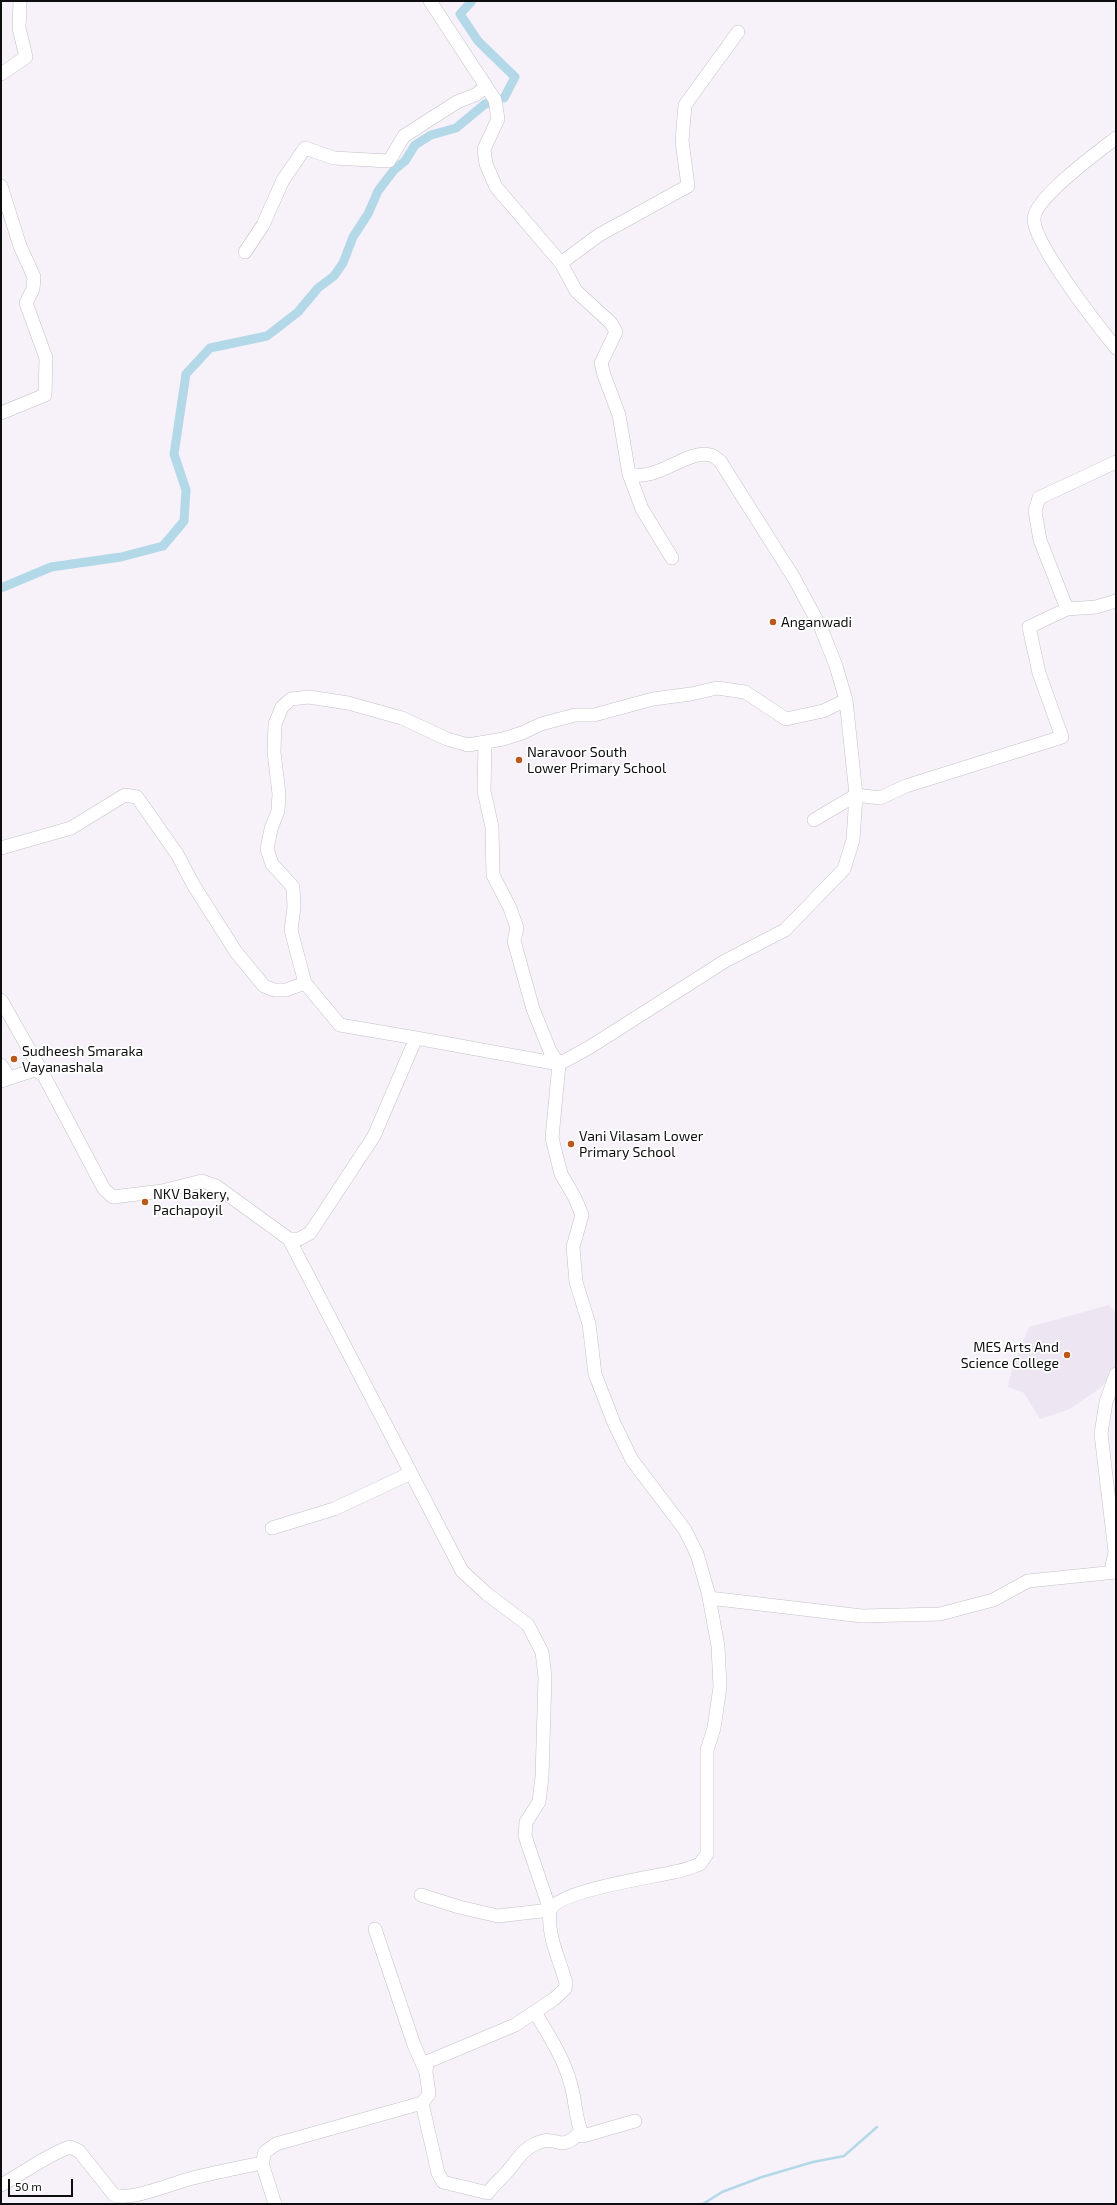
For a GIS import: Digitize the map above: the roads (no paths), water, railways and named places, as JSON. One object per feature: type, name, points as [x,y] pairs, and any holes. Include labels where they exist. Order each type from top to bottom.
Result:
[{"type":"street","points":[[1,74],[26,57],[19,28],[20,1]]},
{"type":"street","points":[[430,1],[495,100],[498,119],[484,150],[486,164],[496,187],[561,263],[576,291],[611,323],[616,332],[601,363],[604,375],[620,415],[629,474],[642,510],[672,558]]},
{"type":"street","points":[[561,263],[599,235],[688,186],[682,141],[685,105],[738,32]]},
{"type":"street","points":[[245,252],[264,225],[283,180],[306,148],[334,158],[389,161],[404,136],[457,102],[477,94],[486,86]]},
{"type":"street","points":[[1116,138],[1084,161],[1036,211],[1034,218],[1041,241],[1063,277],[1090,316],[1116,348]]},
{"type":"street","points":[[1,186],[20,246],[34,277],[33,289],[26,303],[46,358],[45,395],[1,413]]},
{"type":"street","points":[[629,474],[637,477],[651,474],[696,456],[709,454],[720,461],[794,578],[818,622],[836,666],[846,700],[856,796],[853,840],[844,869],[785,930],[725,961],[590,1048],[559,1064],[340,1024],[305,983],[291,930],[294,907],[293,887],[272,864],[268,849],[271,828],[278,811],[274,752],[275,724],[282,707],[291,699],[309,696],[324,698],[402,718],[447,739],[468,745],[485,743],[522,733],[541,724],[575,715],[594,715],[653,699],[691,694],[716,688],[745,692],[786,719],[823,711],[846,700]]},
{"type":"street","points":[[1067,609],[1040,540],[1035,511],[1039,498],[1116,462]]},
{"type":"street","points":[[814,820],[856,796],[880,798],[906,786],[1062,737],[1039,673],[1029,627],[1067,609],[1096,607],[1116,602]]},
{"type":"street","points":[[421,1895],[459,1907],[498,1916],[550,1910],[556,1903],[576,1894],[645,1877],[675,1872],[700,1864],[707,1854],[707,1750],[714,1728],[720,1686],[718,1646],[709,1598],[697,1554],[685,1530],[632,1460],[614,1423],[595,1374],[589,1324],[576,1282],[573,1248],[582,1215],[575,1198],[561,1174],[552,1138],[559,1064],[550,1051],[533,1009],[514,941],[517,928],[510,908],[501,894],[493,876],[492,827],[484,791],[485,743]]},
{"type":"street","points":[[1,848],[71,828],[125,795],[137,796],[177,854],[194,886],[236,952],[264,986],[274,990],[286,990],[305,983]]},
{"type":"street","points":[[1,1000],[43,1074],[104,1189],[112,1197],[162,1191],[202,1181],[216,1186],[289,1239],[462,1571],[486,1594],[528,1625],[542,1652],[545,1677],[542,1777],[539,1802],[526,1822],[525,1836],[550,1910],[550,1930],[566,1983],[565,1989],[515,2026],[490,2038],[435,2057],[427,2062],[426,2072],[429,2094],[422,2104],[276,2144],[265,2152],[262,2163],[275,2204]]},
{"type":"street","points":[[289,1239],[299,1239],[310,1233],[374,1136],[416,1038]]},
{"type":"street","points":[[1,1065],[5,1080],[34,1070],[43,1074]]},
{"type":"street","points":[[709,1598],[862,1616],[940,1614],[993,1600],[1028,1581],[1113,1572],[1114,1552],[1101,1434],[1106,1402],[1116,1374]]},
{"type":"street","points":[[272,1528],[334,1509],[411,1473]]},
{"type":"street","points":[[375,1929],[414,2045],[426,2072]]},
{"type":"street","points":[[535,2012],[564,2061],[571,2086],[580,2131],[583,2136],[635,2121]]},
{"type":"street","points":[[422,2104],[438,2173],[443,2182],[488,2193],[521,2153],[535,2144],[548,2140],[564,2144],[569,2142],[580,2131]]},
{"type":"street","points":[[1,2185],[23,2174],[51,2155],[70,2147],[79,2151],[114,2196],[118,2197],[129,2196],[191,2179],[262,2163]]},
{"type":"waterway","points":[[472,1],[460,14],[478,41],[515,77],[504,98]]},
{"type":"waterway","points":[[1,588],[51,567],[121,557],[163,546],[184,521],[186,490],[174,454],[186,374],[210,348],[267,336],[298,312],[318,288],[334,276],[343,263],[353,237],[368,214],[378,191],[394,170],[405,161],[415,145],[431,135],[456,128],[485,104],[490,103]]},
{"type":"waterway","points":[[703,2204],[722,2192],[762,2177],[813,2162],[844,2156],[877,2127]]},
{"type":"place","name":"Anganwadi","points":[[773,622]]},
{"type":"place","name":"Naravoor South Lower Primary School","points":[[519,760]]},
{"type":"place","name":"Sudheesh Smaraka Vayanashala","points":[[14,1059]]},
{"type":"place","name":"Vani Vilasam Lower Primary School","points":[[571,1144]]},
{"type":"place","name":"NKV Bakery, Pachapoyil","points":[[145,1202]]},
{"type":"place","name":"MES Arts And Science College","points":[[1067,1355]]}]
